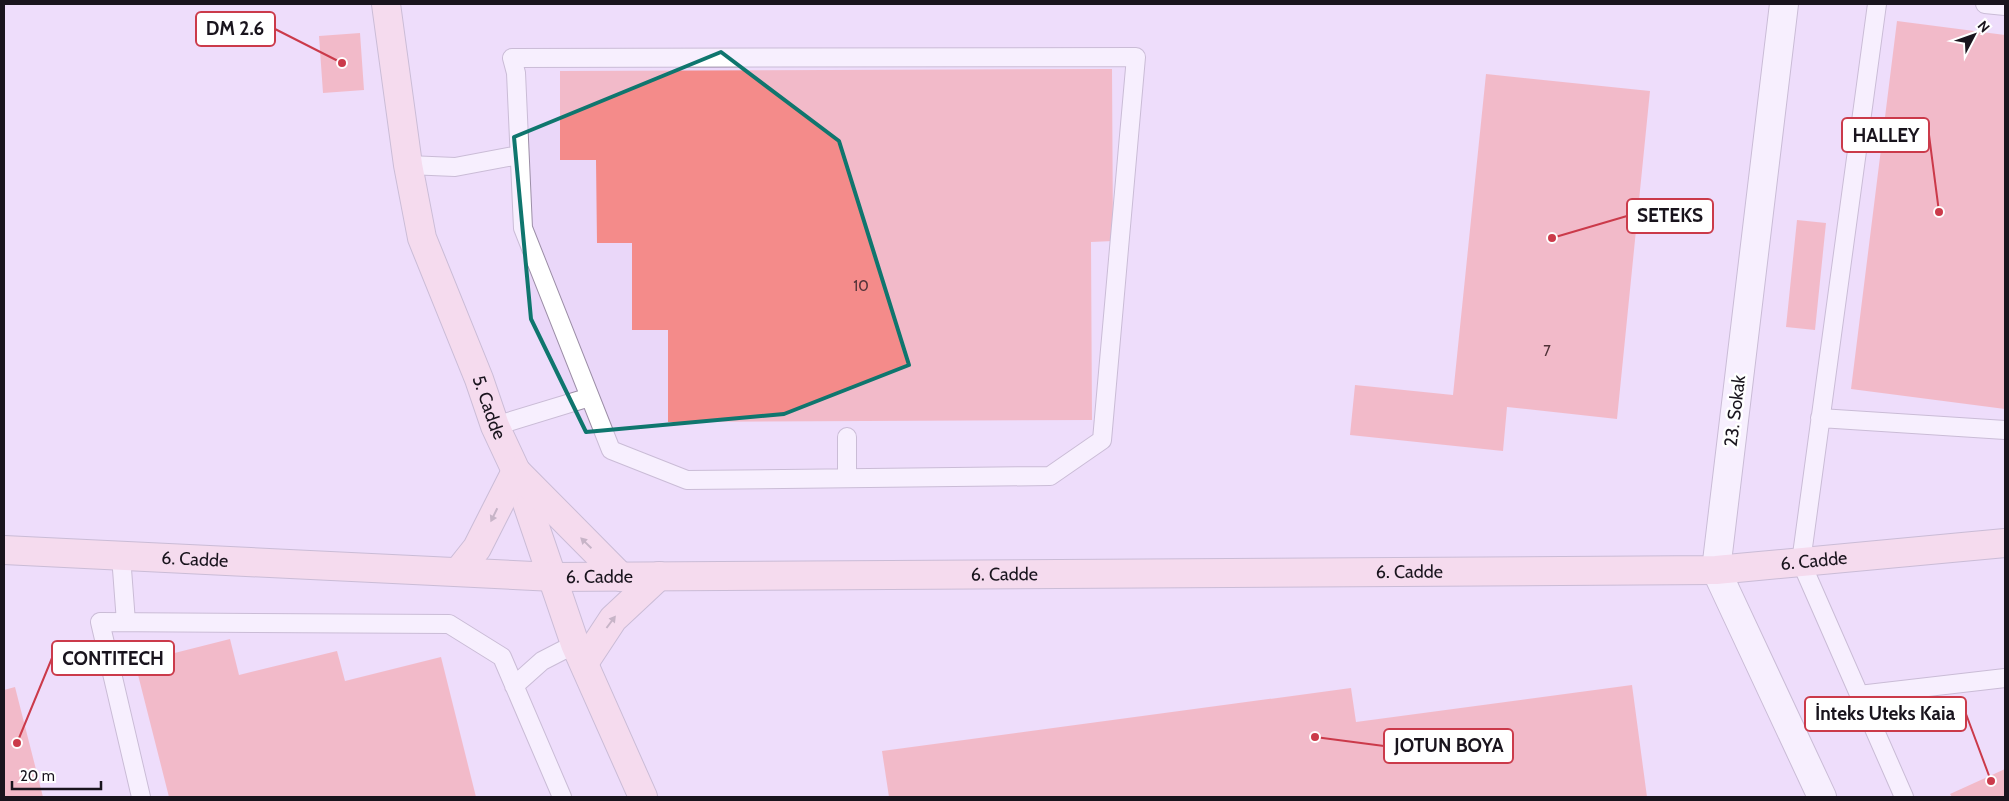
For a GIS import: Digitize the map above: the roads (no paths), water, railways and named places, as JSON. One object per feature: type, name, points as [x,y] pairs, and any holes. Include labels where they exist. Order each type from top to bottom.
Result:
[{"type":"street","name":"5. Cadde","points":[[386,4],[408,165],[422,238],[479,379],[495,426],[516,471],[580,653],[643,797]]},
{"type":"street","name":"23. Sokak","points":[[1716,570],[1784,4]]},
{"type":"street","points":[[458,572],[477,548],[516,471],[621,577]]},
{"type":"street","name":"6. Cadde","points":[[4,550],[554,577],[621,577],[1716,570],[2005,543]]},
{"type":"street","points":[[1716,570],[1822,797]]},
{"type":"street","points":[[580,653],[659,576]]},
{"type":"lane","points":[[1877,4],[1801,562],[1904,797]]},
{"type":"lane","points":[[1985,4],[2005,6]]},
{"type":"lane","points":[[1136,57],[1102,440],[1050,476],[687,480],[612,450],[523,228],[520,155],[516,73],[512,58],[1136,57]]},
{"type":"lane","points":[[408,165],[455,167],[520,155]]},
{"type":"lane","points":[[495,426],[590,396]]},
{"type":"lane","points":[[1820,418],[2005,430]]},
{"type":"lane","points":[[847,437],[847,478]]},
{"type":"lane","points":[[121,556],[126,622]]},
{"type":"lane","points":[[141,797],[100,622],[449,624],[502,657],[562,797]]},
{"type":"lane","points":[[514,686],[542,661],[580,653]]},
{"type":"lane","points":[[1859,695],[2005,678]]},
{"type":"place","name":"DM 2.6","points":[[342,63]]},
{"type":"place","name":"HALLEY","points":[[1939,212]]},
{"type":"place","name":"SETEKS","points":[[1552,238]]},
{"type":"place","name":"JOTUN BOYA","points":[[1315,737]]},
{"type":"place","name":"CONTITECH","points":[[17,743]]},
{"type":"place","name":"İnteks Uteks Kaia","points":[[1991,781]]}]
